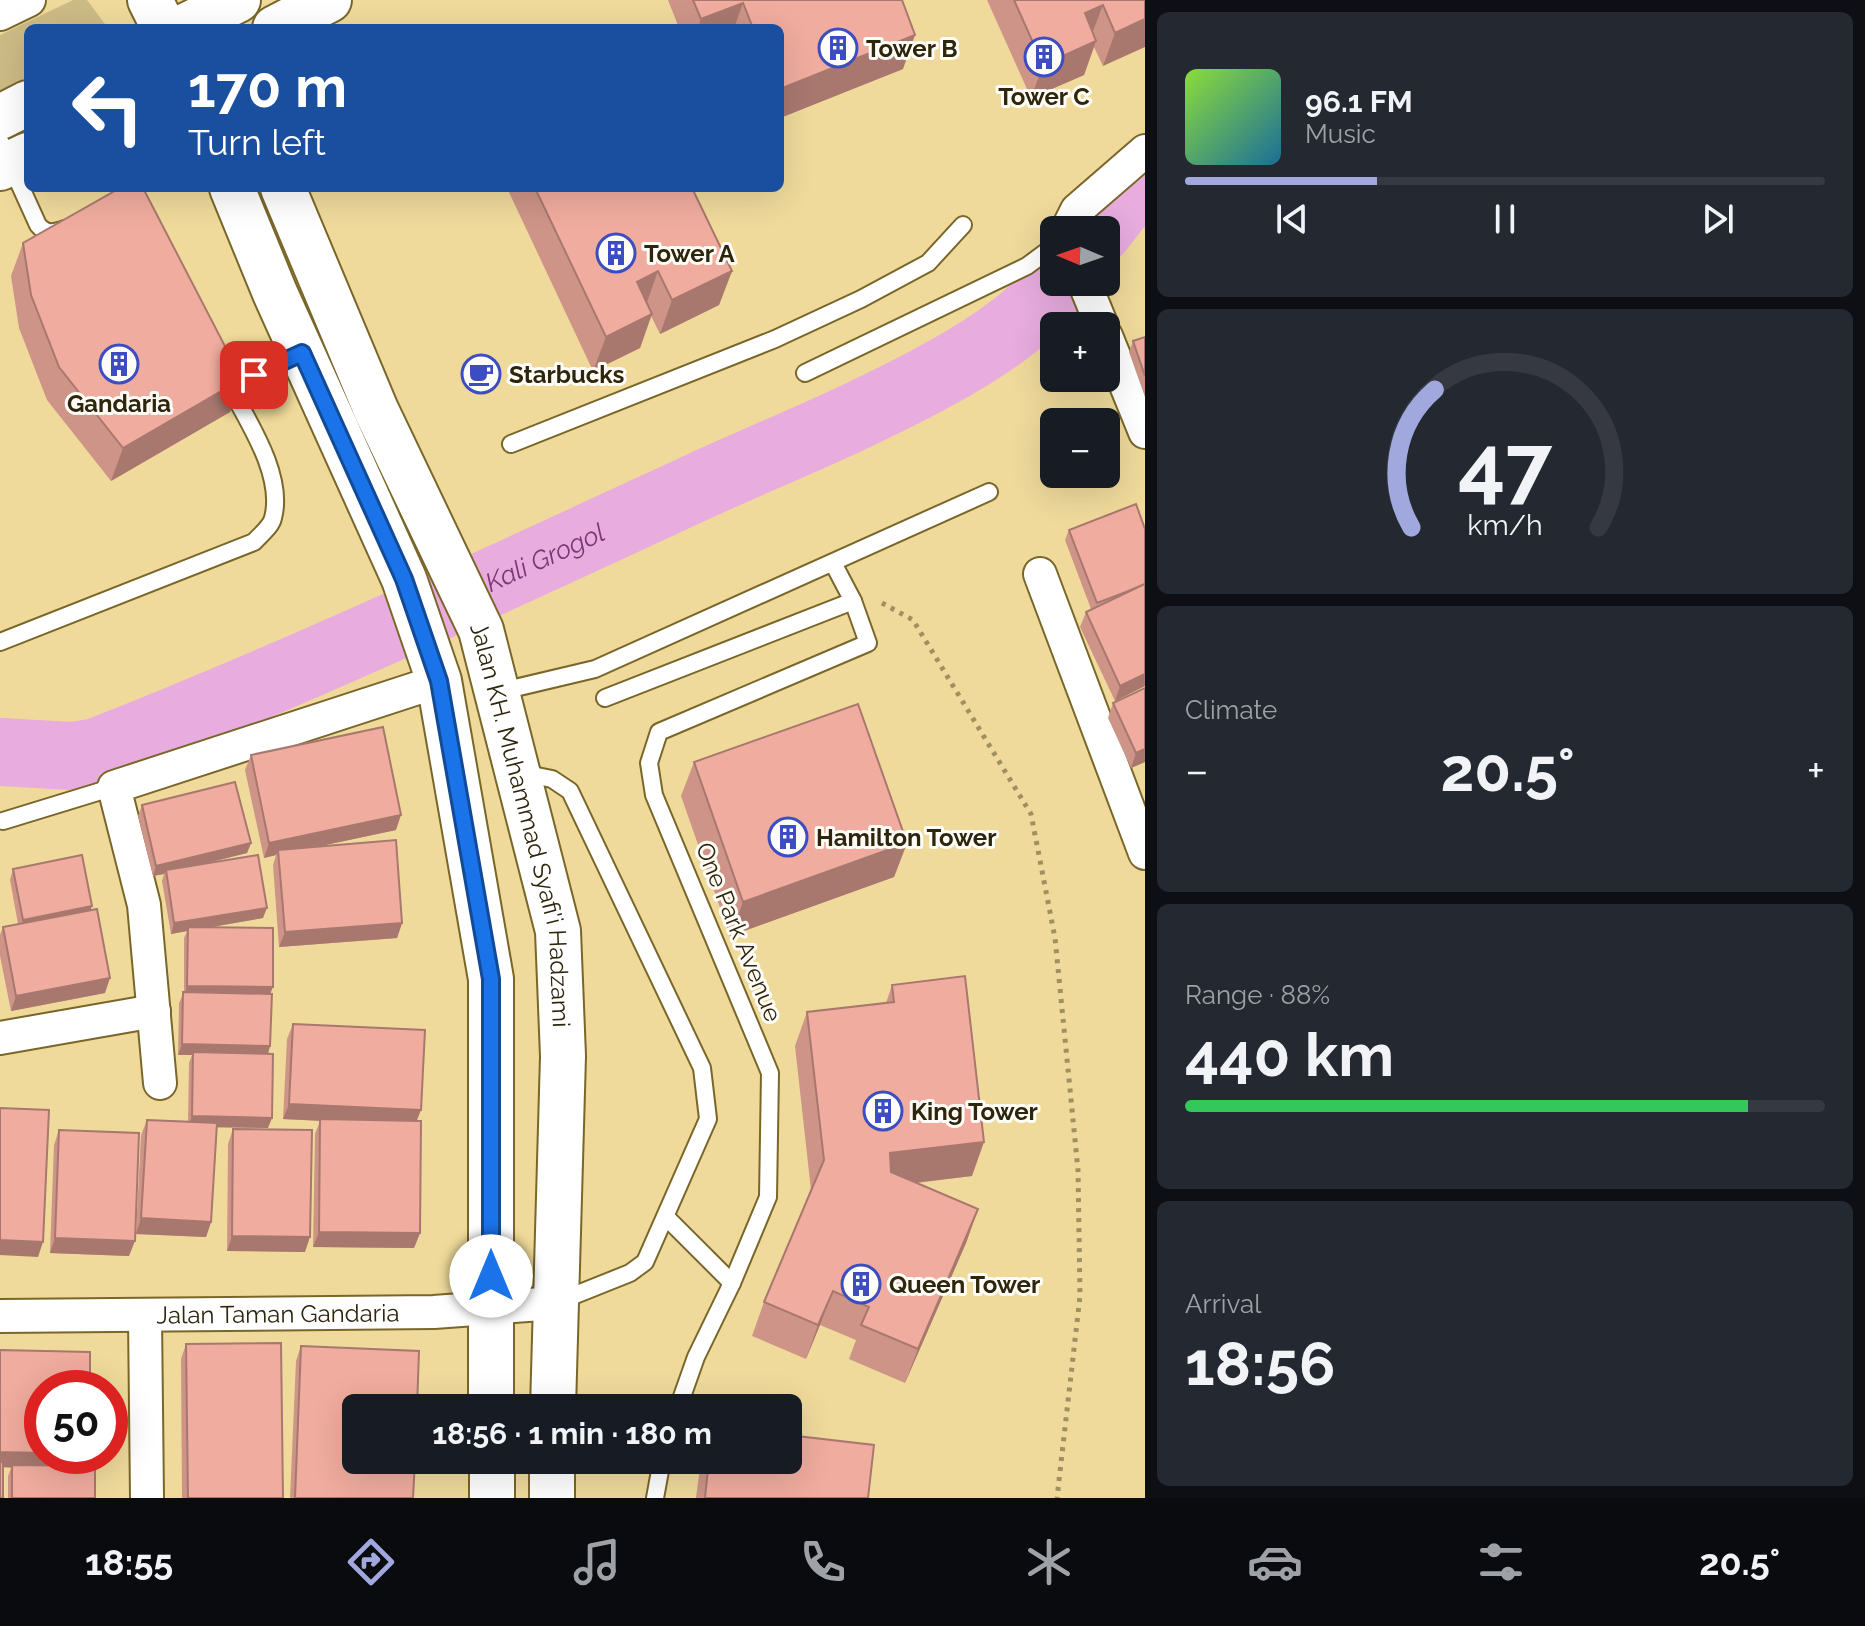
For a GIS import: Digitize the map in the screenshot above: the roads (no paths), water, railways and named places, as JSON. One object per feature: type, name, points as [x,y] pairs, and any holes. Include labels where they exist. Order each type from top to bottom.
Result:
[{"type":"main road","points":[[150,0],[200,20]]},
{"type":"main road","points":[[285,24],[318,11]]},
{"type":"main road","points":[[0,117],[24,105]]},
{"type":"main road","name":"Jalan KH. Muhammad Syafi'i Hadzami","points":[[234,192],[404,579],[439,681],[491,979],[491,1394]]},
{"type":"main road","name":"Jalan KH. Muhammad Syafi'i Hadzami","points":[[285,192],[376,410],[481,630],[558,931],[574,1296],[556,1394]]},
{"type":"main road","points":[[492,1474],[492,1498]]},
{"type":"main road","points":[[552,1474],[552,1498]]},
{"type":"street","points":[[0,14],[29,0]]},
{"type":"street","points":[[1074,216],[1145,151]]},
{"type":"street","points":[[1120,369],[1143,423]]},
{"type":"street","points":[[1040,574],[1145,853]]},
{"type":"street","points":[[160,1083],[144,905],[114,787],[439,681]]},
{"type":"street","points":[[0,1038],[154,1011]]},
{"type":"street","name":"Jalan Taman Gandaria","points":[[0,1316],[434,1312],[574,1296]]},
{"type":"street","points":[[145,1317],[147,1498]]},
{"type":"lane","points":[[10,157],[24,188]]},
{"type":"lane","points":[[26,192],[43,231],[54,233],[80,223]]},
{"type":"lane","points":[[511,444],[775,339],[861,299],[928,263],[963,225]]},
{"type":"lane","points":[[805,373],[1027,266],[1040,256]]},
{"type":"lane","points":[[230,387],[302,353]]},
{"type":"lane","points":[[0,642],[254,542],[273,521],[276,496],[266,461],[216,359]]},
{"type":"lane","points":[[496,692],[595,669],[989,492]]},
{"type":"lane","name":"One Park Avenue","points":[[683,1394],[696,1357],[732,1283],[768,1197],[770,1073],[676,840],[654,795],[649,763],[659,732],[868,643],[847,585],[833,563]]},
{"type":"lane","points":[[605,698],[853,601]]},
{"type":"lane","points":[[517,773],[552,779],[570,791],[702,1068],[708,1119],[645,1262],[630,1273],[574,1296]]},
{"type":"lane","points":[[3,821],[114,787]]},
{"type":"lane","points":[[667,1218],[732,1283]]},
{"type":"lane","points":[[655,1498],[659,1474]]},
{"type":"waterway","name":"Kali Grogol","points":[[1110,216],[1145,183]]},
{"type":"waterway","name":"Kali Grogol","points":[[0,752],[72,756],[97,752],[250,689],[895,397],[993,341],[1031,312],[1045,296]]},
{"type":"place","name":"Tower B","points":[[838,48]]},
{"type":"place","name":"Tower C","points":[[1044,57]]},
{"type":"place","name":"Tower A","points":[[616,253]]},
{"type":"place","name":"Gandaria","points":[[119,364]]},
{"type":"place","name":"Starbucks","points":[[481,374]]},
{"type":"place","name":"Hamilton Tower","points":[[788,837]]},
{"type":"place","name":"King Tower","points":[[883,1111]]},
{"type":"place","name":"Queen Tower","points":[[861,1284]]}]
